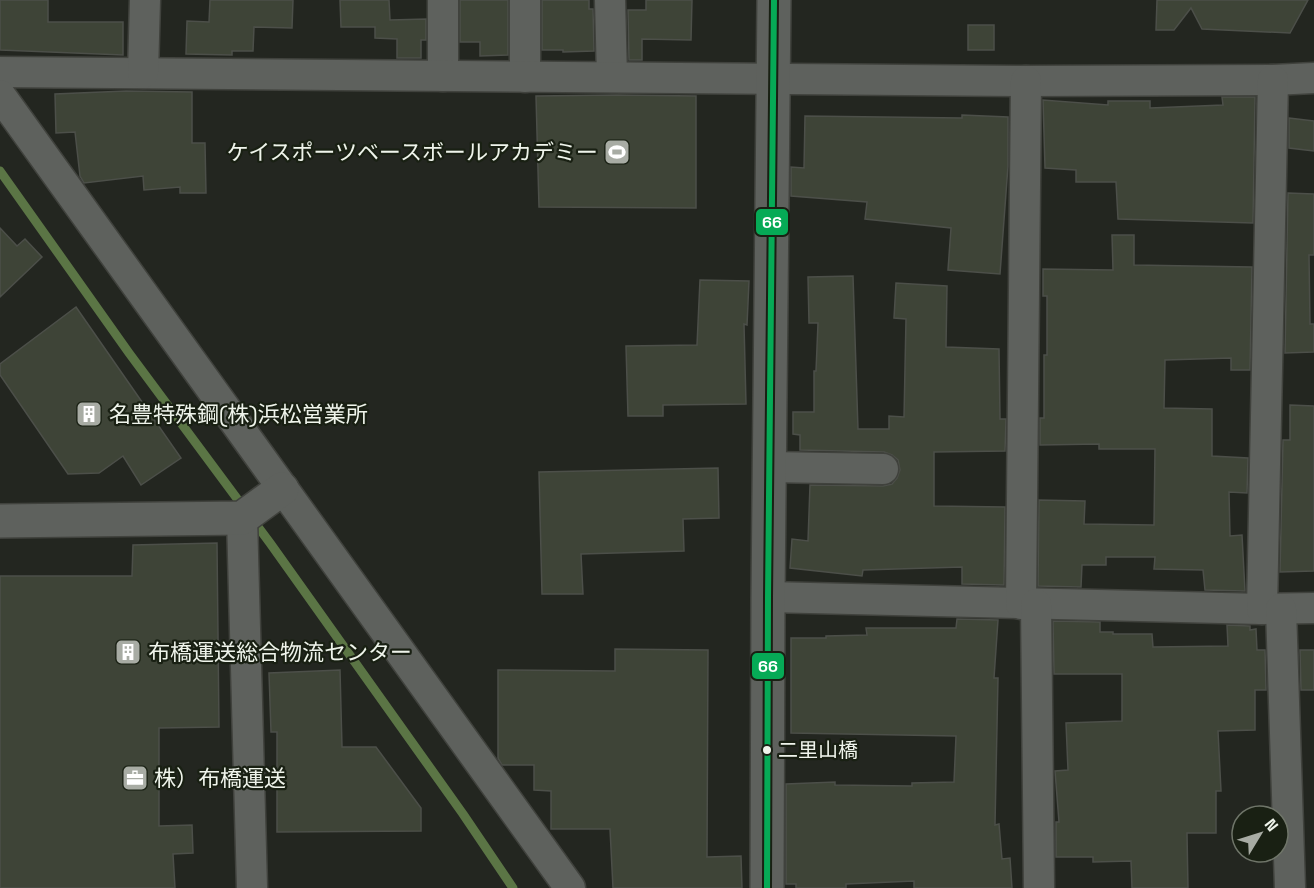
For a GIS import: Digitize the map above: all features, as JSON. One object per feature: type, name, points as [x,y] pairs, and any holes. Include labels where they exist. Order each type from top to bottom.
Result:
[{"type":"street","points":[[143,73],[145,0]]},
{"type":"street","points":[[443,0],[443,76]]},
{"type":"street","points":[[525,0],[525,77]]},
{"type":"street","points":[[610,0],[612,77]]},
{"type":"street","points":[[767,888],[774,0]]},
{"type":"street","points":[[0,72],[1026,81],[1314,78]]},
{"type":"street","points":[[1273,80],[1271,609],[1301,854],[1290,888]]},
{"type":"street","points":[[1026,81],[1029,604],[1039,888]]},
{"type":"street","points":[[0,95],[570,888]]},
{"type":"street","points":[[769,467],[884,469]]},
{"type":"street","points":[[0,521],[242,518],[282,489]]},
{"type":"street","points":[[242,518],[252,888]]},
{"type":"street","points":[[768,597],[1271,609],[1314,608]]},
{"type":"building","points":[[0,0],[48,0],[48,22],[123,22],[123,55],[0,50]]},
{"type":"building","points":[[210,0],[293,0],[292,28],[254,27],[253,51],[232,51],[232,55],[186,54],[187,21],[209,22]]},
{"type":"building","points":[[340,0],[389,0],[390,20],[426,19],[426,40],[421,40],[421,58],[397,58],[397,39],[375,38],[375,27],[341,27]]},
{"type":"building","points":[[460,0],[508,0],[508,55],[480,56],[480,42],[460,42]]},
{"type":"building","points":[[542,0],[589,0],[589,9],[593,9],[594,51],[542,50]]},
{"type":"building","points":[[646,0],[692,0],[691,40],[642,39],[642,60],[629,60],[628,10],[646,10]]},
{"type":"building","points":[[1157,0],[1308,0],[1290,33],[1202,29],[1191,8],[1174,30],[1156,30]]},
{"type":"building","points":[[968,25],[994,25],[994,50],[968,50]]},
{"type":"building","points":[[126,91],[192,92],[192,143],[205,143],[206,193],[180,193],[180,187],[144,190],[143,176],[84,183],[80,176],[75,132],[56,133],[55,94]]},
{"type":"building","name":"ケイスポーツベースボールアカデミー","points":[[536,96],[696,96],[696,208],[539,207]]},
{"type":"building","points":[[1222,97],[1255,97],[1253,223],[1118,219],[1116,182],[1076,182],[1076,170],[1045,168],[1043,100],[1108,105],[1108,101],[1150,101],[1150,108],[1223,105]]},
{"type":"building","points":[[962,115],[1008,117],[1008,166],[1000,274],[948,270],[951,228],[865,219],[867,202],[791,196],[791,167],[804,168],[805,116],[962,118]]},
{"type":"building","points":[[1289,118],[1314,121],[1314,151],[1289,148]]},
{"type":"building","points":[[1288,193],[1314,194],[1314,255],[1309,255],[1310,324],[1314,324],[1314,352],[1285,353]]},
{"type":"building","points":[[0,228],[17,246],[25,239],[42,257],[0,297]]},
{"type":"building","points":[[1112,235],[1134,235],[1134,265],[1252,267],[1250,370],[1231,370],[1231,358],[1165,360],[1164,408],[1212,409],[1212,456],[1248,458],[1247,493],[1229,492],[1230,536],[1242,535],[1245,591],[1205,590],[1203,570],[1154,569],[1155,557],[1106,557],[1106,565],[1082,565],[1081,587],[1038,586],[1039,500],[1085,501],[1084,524],[1154,525],[1155,449],[1099,449],[1099,444],[1040,445],[1040,418],[1044,418],[1044,355],[1047,355],[1047,296],[1043,296],[1043,269],[1113,270]]},
{"type":"building","points":[[853,276],[858,429],[889,429],[889,416],[904,417],[906,319],[894,318],[896,283],[947,286],[946,347],[999,349],[1000,419],[1006,419],[1005,451],[934,452],[934,506],[1005,507],[1004,585],[962,584],[962,567],[863,570],[862,576],[790,568],[792,539],[808,541],[810,485],[883,486],[892,484],[900,470],[898,460],[884,452],[800,450],[800,435],[793,434],[793,412],[814,412],[814,371],[816,371],[818,323],[809,323],[808,277]]},
{"type":"building","points":[[700,280],[749,281],[747,325],[744,324],[746,404],[663,405],[663,416],[628,416],[626,346],[697,345]]},
{"type":"building","name":"名豊特殊鋼(株)浜松営業所","points":[[76,307],[181,458],[141,485],[123,456],[99,473],[68,474],[0,375],[0,364]]},
{"type":"building","points":[[1290,405],[1314,406],[1314,571],[1280,572],[1283,440],[1290,440]]},
{"type":"building","points":[[718,468],[719,518],[683,519],[684,551],[581,554],[583,594],[542,594],[539,472]]},
{"type":"building","points":[[217,543],[219,727],[159,728],[159,826],[192,825],[193,853],[173,854],[175,888],[0,888],[0,576],[132,576],[133,545]]},
{"type":"building","points":[[957,619],[998,620],[994,678],[998,678],[995,825],[999,824],[1002,859],[1010,858],[1012,888],[914,888],[914,881],[846,884],[846,888],[796,888],[796,884],[786,884],[786,784],[835,782],[835,785],[912,786],[912,783],[954,782],[956,736],[791,733],[791,638],[867,635],[866,628],[956,628]]},
{"type":"building","points":[[1053,621],[1100,622],[1100,632],[1152,634],[1153,647],[1228,646],[1227,625],[1250,626],[1250,630],[1256,629],[1257,650],[1265,650],[1266,690],[1255,690],[1255,730],[1218,731],[1221,791],[1216,791],[1216,833],[1187,833],[1188,888],[1132,888],[1131,861],[1093,862],[1093,857],[1056,857],[1056,822],[1059,822],[1055,771],[1068,770],[1066,723],[1122,721],[1122,674],[1054,674]]},
{"type":"building","points":[[615,649],[708,650],[707,857],[741,856],[742,888],[613,888],[610,829],[551,829],[551,791],[534,790],[534,765],[502,765],[498,758],[498,670],[615,671]]},
{"type":"building","points":[[1300,650],[1314,650],[1314,690],[1301,690]]},
{"type":"building","points":[[340,670],[342,747],[376,747],[421,808],[421,831],[277,832],[277,732],[271,732],[269,673]]},
{"type":"waterway","points":[[0,171],[129,353],[270,543],[513,888]]},
{"type":"transit line","name":"66","points":[[767,888],[774,0]]},
{"type":"place","name":"ケイスポーツベースボールアカデミー","points":[[617,152]]},
{"type":"place","name":"名豊特殊鋼(株)浜松営業所","points":[[89,414]]},
{"type":"place","name":"布橋運送総合物流センター","points":[[128,652]]},
{"type":"place","name":"二里山橋","points":[[767,750]]},
{"type":"place","name":"株）布橋運送","points":[[135,778]]}]
